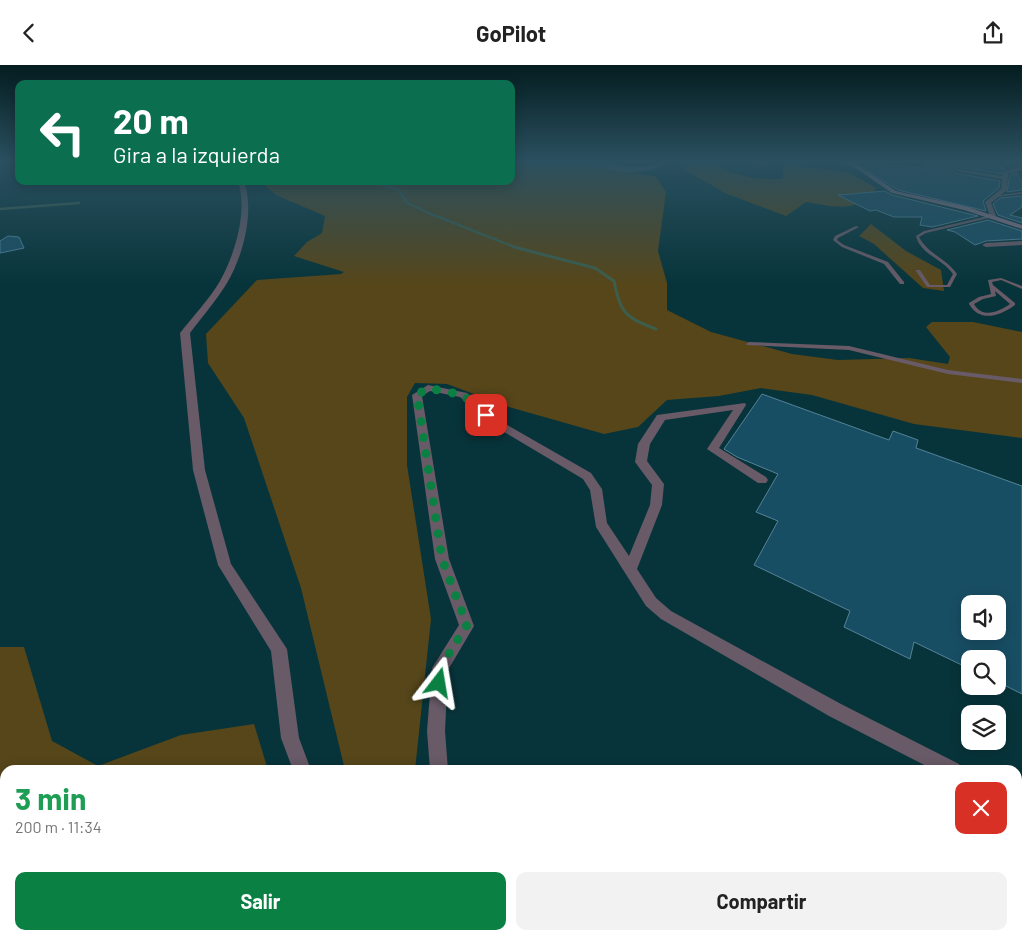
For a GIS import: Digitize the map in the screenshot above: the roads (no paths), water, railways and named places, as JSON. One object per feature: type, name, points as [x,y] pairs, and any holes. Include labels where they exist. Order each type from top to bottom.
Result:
[{"type":"street","points":[[245,202],[245,218],[224,279],[185,333],[202,479],[225,565],[279,649],[290,738],[300,765]]},
{"type":"street","points":[[935,202],[993,216],[1022,227]]},
{"type":"street","points":[[989,202],[988,203],[993,216]]},
{"type":"street","points":[[986,245],[1022,243]]},
{"type":"street","points":[[439,765],[436,731],[440,668],[467,625],[442,559],[417,395],[428,388],[463,395],[498,425],[587,476],[596,489],[601,524],[651,602],[666,615],[835,710],[943,765]]},
{"type":"street","points":[[630,571],[656,505],[658,484],[641,461],[644,444],[660,417],[741,405],[714,449],[762,480]]},
{"type":"lane","points":[[918,271],[931,287],[948,286],[955,274],[953,269],[930,252],[917,237],[925,232],[993,216]]},
{"type":"lane","points":[[858,227],[834,239],[843,245],[886,263],[902,283]]},
{"type":"lane","points":[[992,286],[1012,304],[994,315],[984,315],[974,309],[971,304],[981,298],[994,295],[990,281],[996,279],[1022,288]]},
{"type":"lane","points":[[749,344],[849,348],[948,372],[1022,381]]},
{"type":"waterway","points":[[406,202],[426,212],[515,247]]},
{"type":"waterway","points":[[0,209],[79,203]]},
{"type":"waterway","points":[[515,247],[595,268],[614,281],[619,301],[626,313],[637,321],[656,329]]}]
